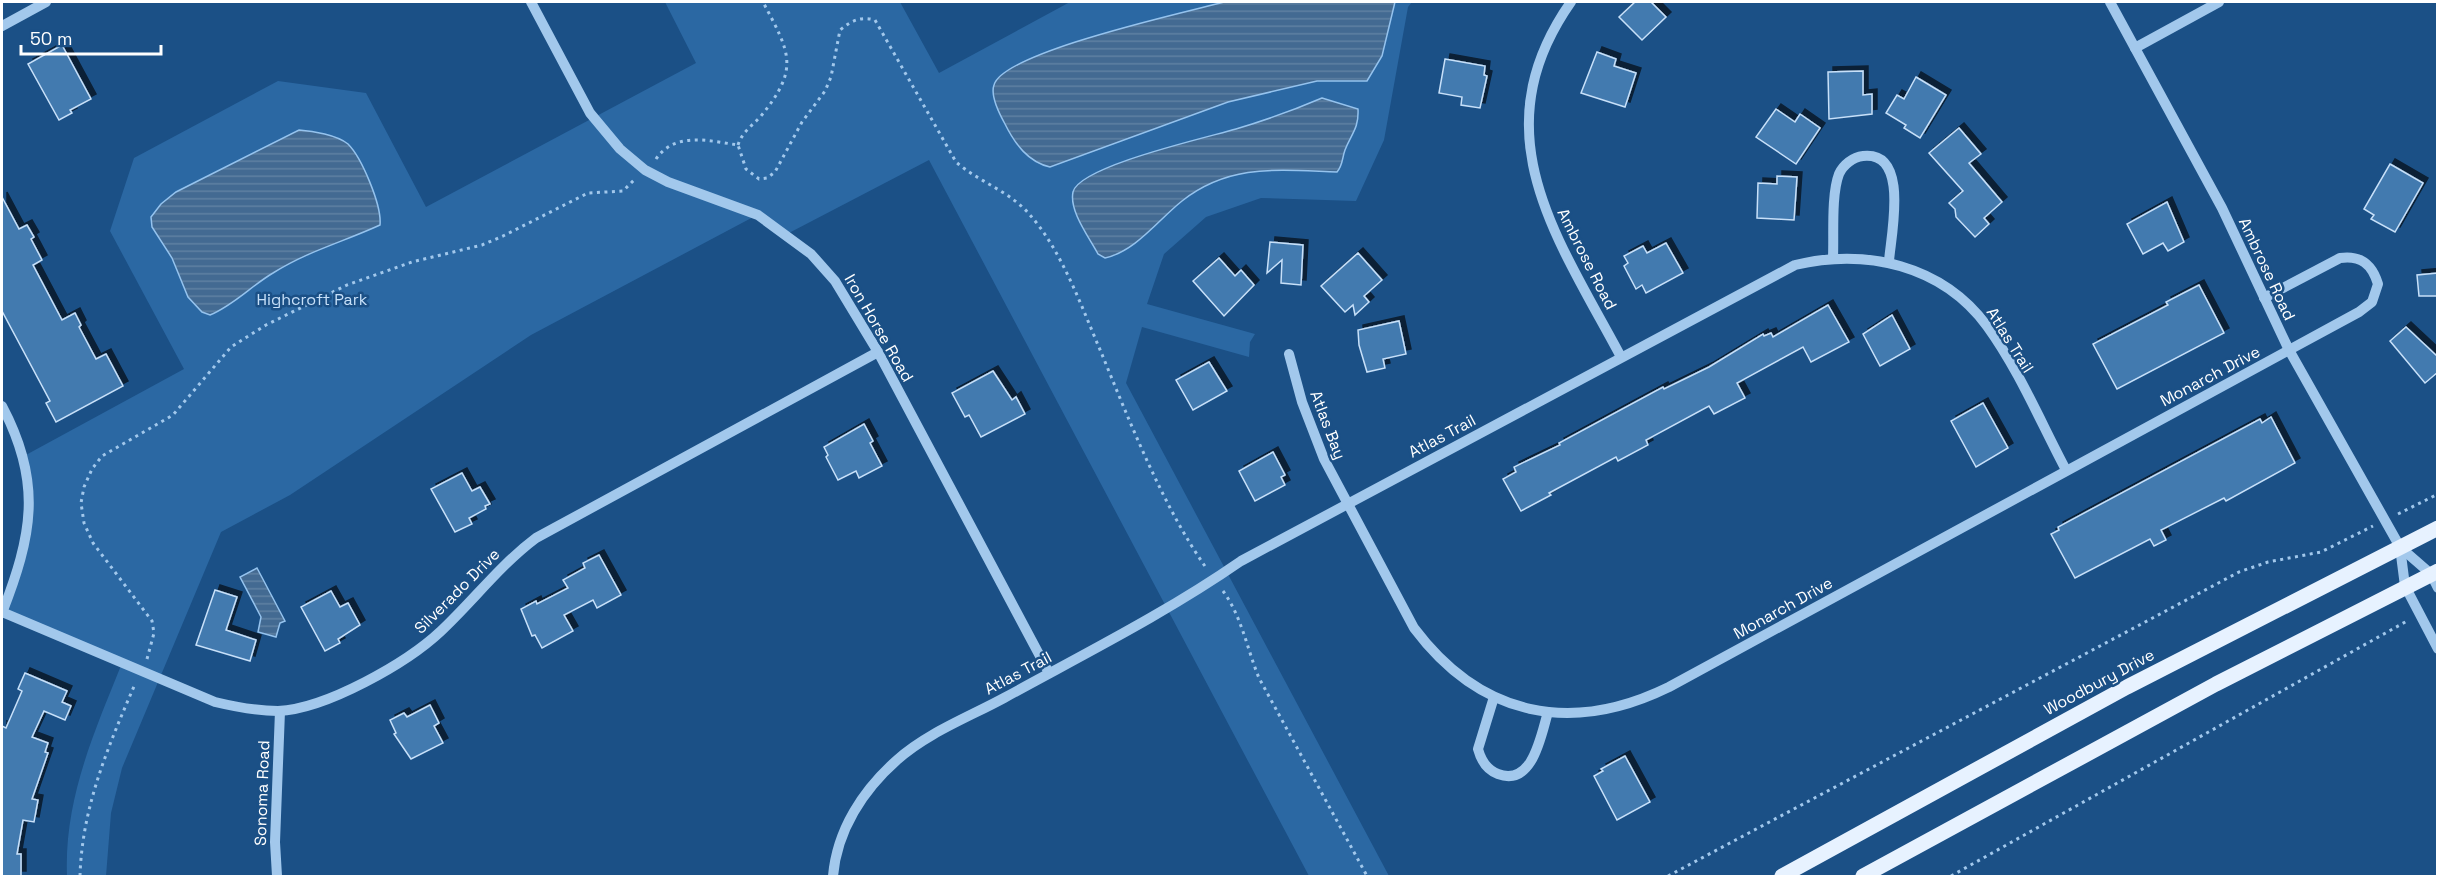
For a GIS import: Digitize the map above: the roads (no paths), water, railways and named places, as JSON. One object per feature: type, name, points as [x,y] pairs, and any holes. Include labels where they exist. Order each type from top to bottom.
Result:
[{"type":"main road","name":"Woodbury Drive","points":[[1782,876],[2127,687],[2438,528]]},
{"type":"main road","points":[[1863,876],[2216,684],[2405,586],[2435,578]]},
{"type":"street","points":[[2,26],[46,2]]},
{"type":"street","name":"Iron Horse Road","points":[[531,2],[590,113],[620,149],[645,170],[668,182],[758,215],[787,234],[811,254],[835,281],[878,352],[1049,673]]},
{"type":"street","name":"Ambrose Road","points":[[1571,2],[1550,39],[1538,67],[1528,125],[1531,157],[1549,224],[1621,357]]},
{"type":"street","name":"Ambrose Road","points":[[2110,2],[2222,208],[2289,350],[2400,547]]},
{"type":"street","points":[[2135,48],[2219,2]]},
{"type":"street","points":[[1833,257],[1839,173],[1852,159],[1870,156],[1880,159],[1888,166],[1895,186],[1889,261]]},
{"type":"street","name":"Atlas Trail","points":[[833,876],[837,850],[854,811],[876,781],[897,759],[930,737],[1167,609],[1241,561],[1782,271],[1833,257],[1889,261],[1931,278],[1953,292],[1987,326],[2066,470]]},
{"type":"street","name":"Monarch Drive","points":[[1347,505],[1414,628],[1429,647],[1465,679],[1494,697],[1548,712],[1597,712],[1645,699],[2366,308],[2376,293],[2378,284],[2370,266],[2361,258],[2340,258],[2264,298]]},
{"type":"street","name":"Silverado Drive","points":[[2,613],[199,697],[238,708],[280,711],[340,693],[410,657],[440,632],[513,555],[536,538],[878,352]]},
{"type":"street","name":"Atlas Bay","points":[[1289,354],[1309,423],[1347,505]]},
{"type":"street","points":[[2,406],[24,456],[29,490],[29,523],[22,559],[2,613]]},
{"type":"street","points":[[2400,547],[2435,578]]},
{"type":"street","points":[[2400,547],[2405,586],[2438,649]]},
{"type":"street","points":[[1494,697],[1478,749],[1485,765],[1502,775],[1520,773],[1530,764],[1548,712]]},
{"type":"street","name":"Sonoma Road","points":[[277,876],[275,842],[280,711]]},
{"type":"park label","name":"Highcroft Park","points":[[312,299]]}]
